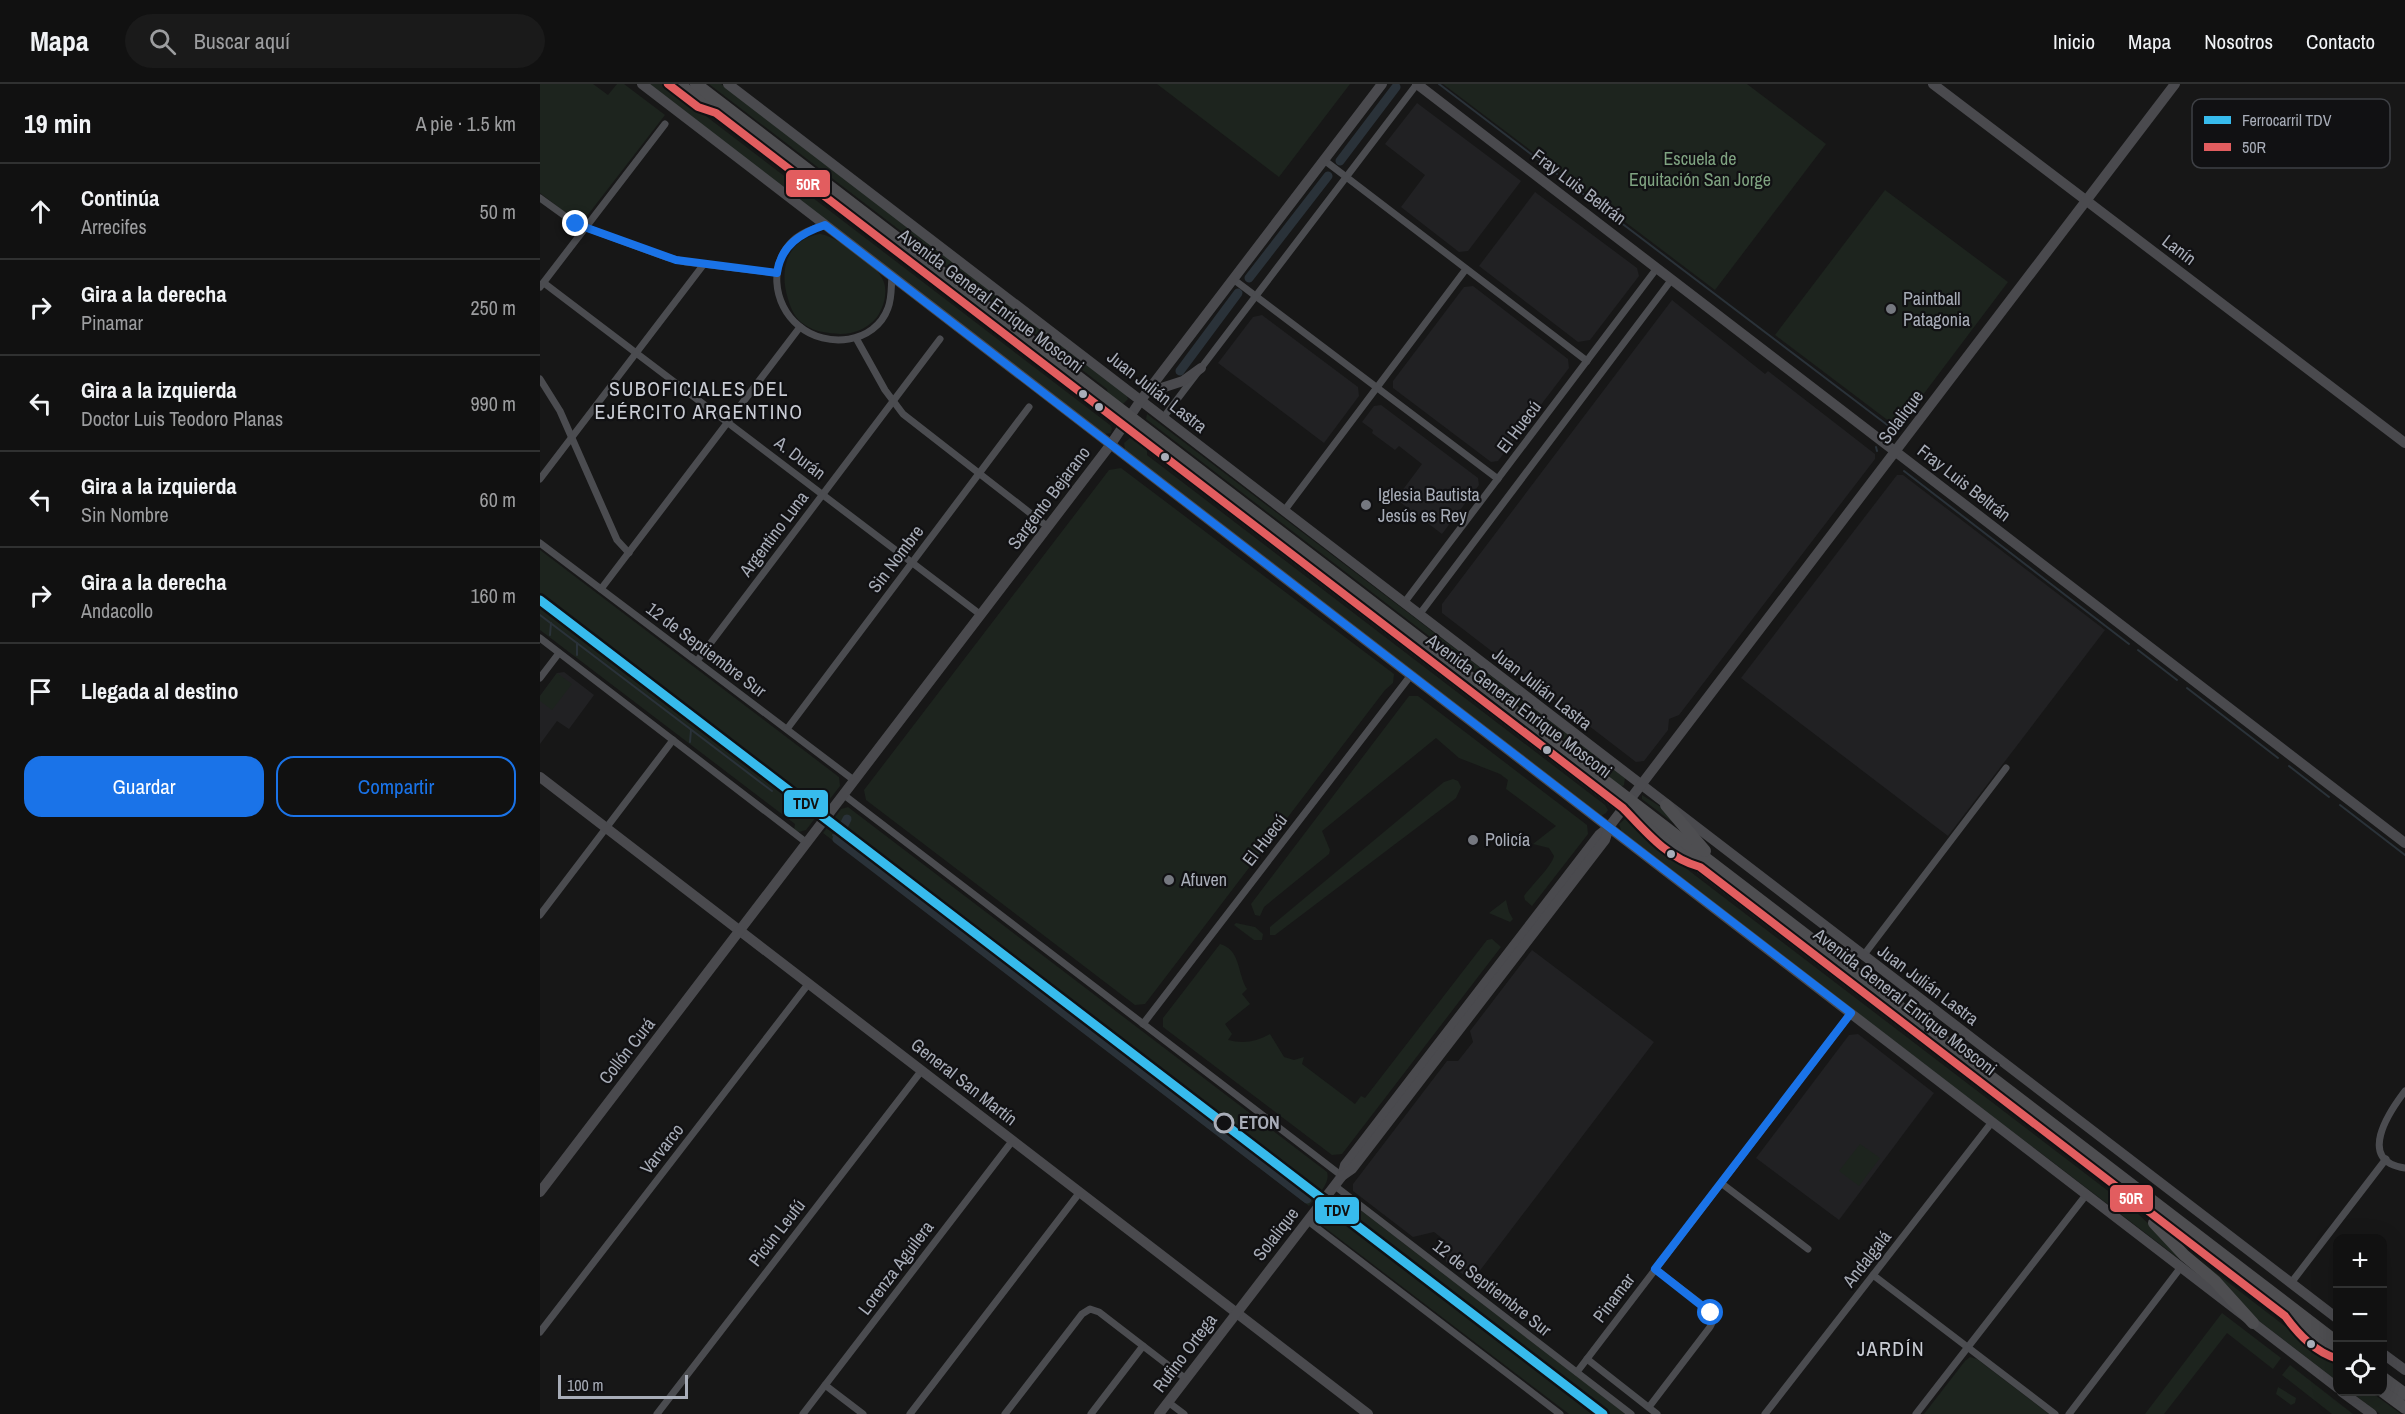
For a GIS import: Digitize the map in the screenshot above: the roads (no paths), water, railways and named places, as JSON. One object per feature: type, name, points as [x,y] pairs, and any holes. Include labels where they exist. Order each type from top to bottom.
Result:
[{"type":"highway","name":"Avenida General Enrique Mosconi","points":[[679,84],[1126,421],[1626,804],[2333,1353]]},
{"type":"highway","name":"Avenida General Enrique Mosconi","points":[[696,84],[1126,421]]},
{"type":"highway","name":"Avenida General Enrique Mosconi","points":[[1626,804],[1733,880],[2333,1339]]},
{"type":"highway","points":[[1666,805],[1733,880]]},
{"type":"highway","points":[[2128,1196],[2184,1255],[2215,1281],[2253,1323]]},
{"type":"highway","points":[[2387,1381],[2405,1394]]},
{"type":"highway","points":[[2387,1395],[2405,1408]]},
{"type":"street","points":[[642,84],[2333,1385]]},
{"type":"street","name":"Juan Julián Lastra","points":[[728,84],[1143,396],[1163,418],[2333,1316]]},
{"type":"street","name":"Sargento Bejarano","points":[[741,931],[1111,444],[1143,396],[1382,84]]},
{"type":"street","points":[[1163,418],[1417,84]]},
{"type":"street","name":"Fray Luis Beltrán","points":[[1417,84],[2405,843]]},
{"type":"street","name":"Lanín","points":[[1933,84],[2405,443]]},
{"type":"street","name":"Solalique","points":[[1237,1313],[1335,1186],[1352,1156],[1599,835],[1609,827],[2175,84]]},
{"type":"street","points":[[542,285],[665,124]]},
{"type":"street","points":[[1323,160],[1587,361]]},
{"type":"street","points":[[540,198],[569,220],[585,228],[666,257],[777,273]]},
{"type":"street","points":[[825,225],[803,234],[789,245],[779,260],[777,273],[780,300],[791,319],[800,327],[820,338],[840,340],[856,338],[870,331],[885,313],[890,300],[892,276]]},
{"type":"street","points":[[540,479],[704,264]]},
{"type":"street","name":"El Huecú","points":[[1404,603],[1657,268]]},
{"type":"street","points":[[1284,511],[1466,269]]},
{"type":"street","points":[[1233,279],[1498,479]]},
{"type":"street","name":"El Huecú","points":[[1419,615],[1672,279]]},
{"type":"street","name":"A. Durán","points":[[542,285],[636,352],[981,615]]},
{"type":"street","points":[[601,589],[800,327]]},
{"type":"street","points":[[856,338],[893,402],[921,430],[1048,527]]},
{"type":"street","name":"Argentino Luna","points":[[697,661],[940,339]]},
{"type":"street","points":[[1143,396],[1183,381],[1201,368]]},
{"type":"street","points":[[540,379],[556,404],[572,437],[617,540],[629,553]]},
{"type":"street","name":"Sin Nombre","points":[[787,729],[1029,408]]},
{"type":"street","name":"12 de Septiembre Sur","points":[[540,543],[855,781]]},
{"type":"street","points":[[540,638],[807,843]]},
{"type":"street","points":[[540,678],[559,653]]},
{"type":"street","name":"El Huecú","points":[[1143,1024],[1411,675]]},
{"type":"street","points":[[540,915],[673,740]]},
{"type":"street","points":[[1863,956],[2006,768]]},
{"type":"street","name":"General San Martín","points":[[540,777],[1368,1414]]},
{"type":"street","points":[[844,795],[1342,1176]]},
{"type":"street","name":"Collón Curá","points":[[540,1192],[741,931]]},
{"type":"street","name":"Varvarco","points":[[540,1332],[809,983]]},
{"type":"street","name":"Pinamar","points":[[1577,1372],[1851,1013]]},
{"type":"street","name":"Picún Leufú","points":[[657,1414],[922,1070]]},
{"type":"street","points":[[2405,1091],[2389,1113],[2381,1131],[2380,1149],[2386,1159],[2405,1168]]},
{"type":"street","name":"Andalgalá","points":[[1765,1414],[1992,1122]]},
{"type":"street","name":"Lorenza Aguilera","points":[[803,1414],[1013,1140]]},
{"type":"street","points":[[2291,1283],[2386,1159]]},
{"type":"street","points":[[1721,1183],[1808,1249]]},
{"type":"street","name":"12 de Septiembre Sur","points":[[1335,1186],[1631,1414]]},
{"type":"street","points":[[910,1414],[1080,1192]]},
{"type":"street","points":[[1916,1414],[2086,1195]]},
{"type":"street","points":[[1308,1221],[1560,1414]]},
{"type":"street","points":[[2069,1414],[2181,1267]]},
{"type":"street","points":[[1649,1407],[1714,1319],[1709,1310],[1655,1269]]},
{"type":"street","points":[[1873,1275],[2055,1414]]},
{"type":"street","points":[[1005,1414],[1082,1314],[1090,1309],[1099,1312],[1186,1379]]},
{"type":"street","name":"Rufino Ortega","points":[[1159,1414],[1237,1313]]},
{"type":"street","points":[[1091,1414],[1143,1346]]},
{"type":"street","points":[[2387,1357],[2405,1371]]},
{"type":"street","points":[[1587,1359],[1657,1414]]},
{"type":"street","points":[[825,1385],[863,1414]]},
{"type":"street","points":[[2347,1396],[2372,1414]]},
{"type":"street","points":[[1168,1402],[1184,1414]]},
{"type":"street","points":[[1546,1414],[1551,1407]]},
{"type":"waterway","points":[[1439,84],[1557,174]]},
{"type":"waterway","points":[[1340,161],[1396,87]]},
{"type":"waterway","points":[[1249,278],[1328,176]]},
{"type":"waterway","points":[[1566,181],[1890,427],[1885,434]]},
{"type":"waterway","points":[[1180,371],[1238,293]]},
{"type":"waterway","points":[[1876,447],[1877,451]]},
{"type":"waterway","points":[[1904,471],[2129,644]]},
{"type":"waterway","points":[[540,615],[772,791]]},
{"type":"waterway","points":[[550,635],[551,623]]},
{"type":"waterway","points":[[577,643],[577,655]]},
{"type":"waterway","points":[[2138,650],[2177,680]]},
{"type":"waterway","points":[[2187,688],[2278,758]]},
{"type":"waterway","points":[[690,742],[691,730]]},
{"type":"waterway","points":[[2289,766],[2329,797]]},
{"type":"waterway","points":[[2340,805],[2405,855]]},
{"type":"waterway","points":[[843,827],[847,819]]},
{"type":"waterway","points":[[840,833],[837,839],[1307,1199]]},
{"type":"waterway","points":[[833,835],[837,839]]},
{"type":"rail line","name":"TDV","points":[[540,600],[1603,1414]]},
{"type":"place","name":"Paintball Patagonia","points":[[1891,309]]},
{"type":"place","name":"Iglesia Bautista Jesús es Rey","points":[[1366,505]]},
{"type":"place","name":"Policía","points":[[1473,840]]},
{"type":"place","name":"Afuven","points":[[1169,880]]},
{"type":"place","name":"ETON","points":[[1224,1123]]},
{"type":"district","name":"SUBOFICIALES DEL EJÉRCITO ARGENTINO","points":[[699,400]]},
{"type":"district","name":"JARDÍN","points":[[1891,1349]]},
{"type":"park label","name":"Escuela de Equitación San Jorge","points":[[1700,169]]}]
